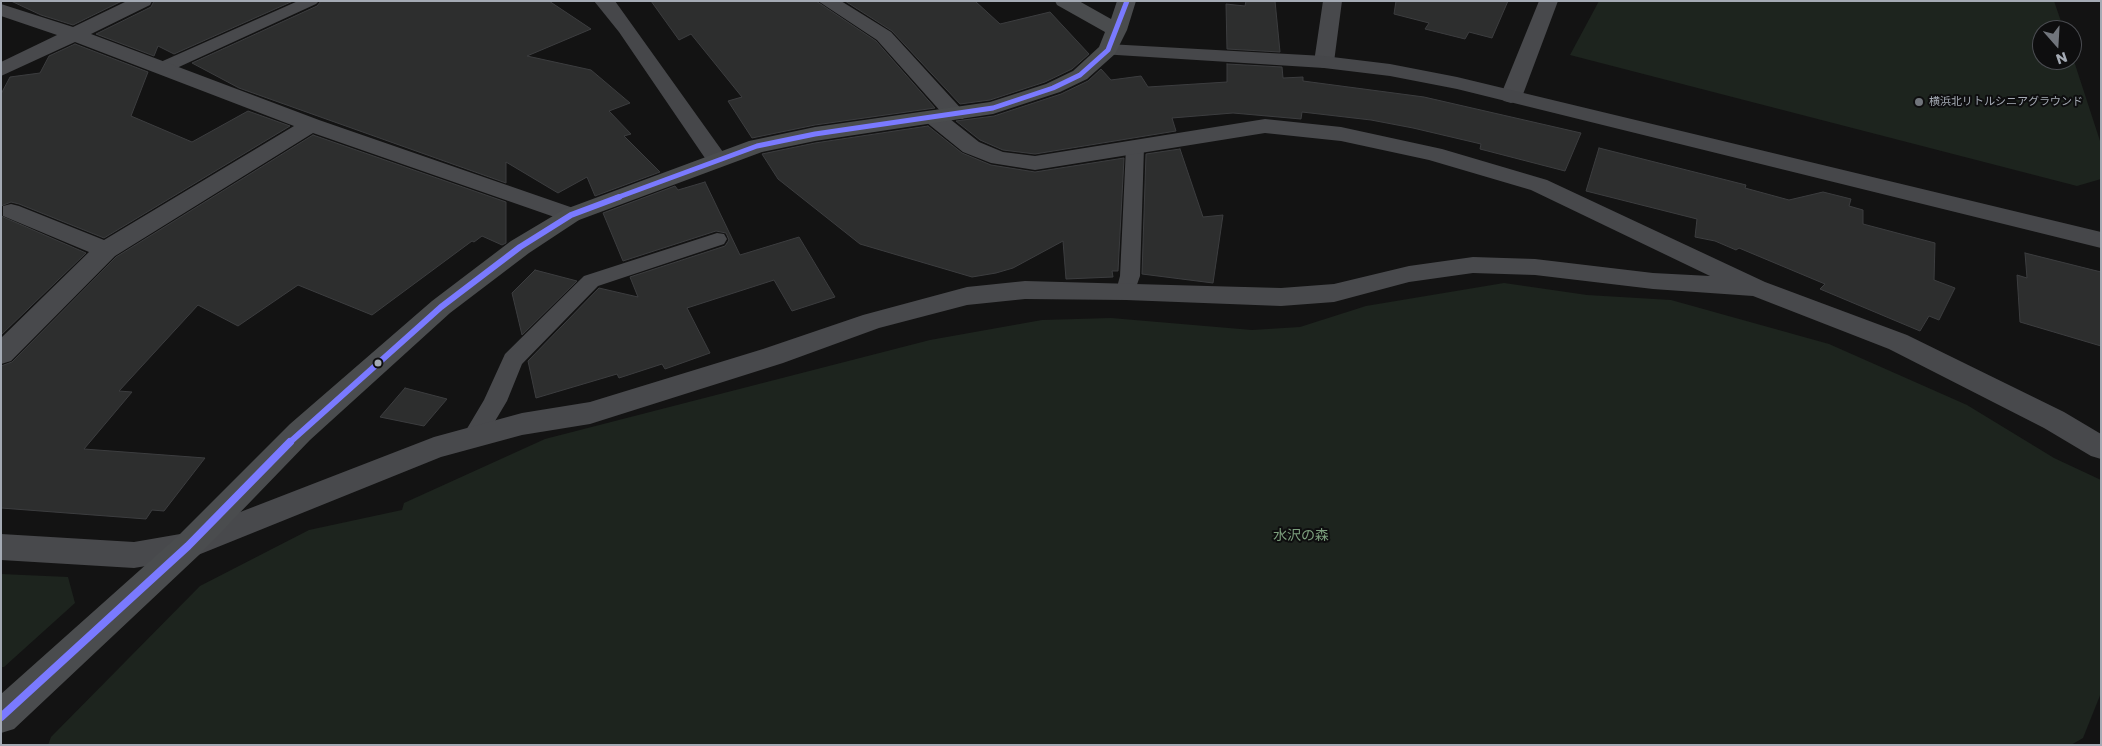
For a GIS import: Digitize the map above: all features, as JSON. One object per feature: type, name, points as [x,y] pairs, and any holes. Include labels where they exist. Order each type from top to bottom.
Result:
[{"type":"main road","points":[[1064,1],[1112,40]]},
{"type":"main road","points":[[1,717],[188,546],[300,432],[441,307],[520,247],[571,215],[717,158],[757,146],[815,134],[993,108],[1053,88],[1080,75],[1112,40],[1127,1]]},
{"type":"street","points":[[1,70],[143,1]]},
{"type":"street","points":[[603,1],[626,28],[717,158]]},
{"type":"street","points":[[827,1],[884,36],[944,115],[971,147],[999,158],[1035,163],[1265,126],[1342,134],[1434,154],[1538,185],[1756,288],[1898,342],[2054,420],[2101,448]]},
{"type":"street","points":[[1324,62],[1333,1]]},
{"type":"street","points":[[1512,97],[1549,1]]},
{"type":"street","points":[[1,10],[73,34],[311,125],[571,215]]},
{"type":"street","points":[[1112,40],[1390,70],[1456,83],[2101,240]]},
{"type":"street","points":[[1,354],[106,250],[311,125]]},
{"type":"street","points":[[11,212],[106,250]]},
{"type":"street","points":[[1,547],[134,555],[188,546],[434,448],[522,424],[590,413],[773,356],[872,321],[967,296],[1025,290],[1290,296],[1334,293],[1409,274],[1473,265],[1535,267],[1653,281],[1756,288]]},
{"type":"lane","points":[[162,68],[311,1]]},
{"type":"lane","points":[[1126,291],[1130,276],[1134,147]]},
{"type":"lane","points":[[474,437],[495,400],[513,360],[591,280],[717,239]]},
{"type":"green space","name":"横浜北リトルシニアグラウンド","points":[[1599,1],[2054,1],[2061,20],[2032,20],[2032,70],[2077,70],[2101,144],[2101,179],[2077,186],[1570,55]]},
{"type":"green space","name":"水沢の森","points":[[1504,283],[1587,295],[1671,300],[1829,344],[1967,405],[2054,458],[2101,480],[2101,693],[2083,738],[2071,745],[48,745],[51,737],[200,586],[309,530],[402,510],[404,503],[545,439],[930,340],[1042,320],[1111,318],[1252,330],[1300,327],[1366,306]]},
{"type":"green space","points":[[1,574],[68,577],[75,603],[4,667],[1,667]]},
{"type":"building","points":[[11,1],[122,1],[73,25],[41,15]]},
{"type":"building","points":[[154,1],[293,1],[174,54],[158,46],[154,56],[96,34],[151,7]]},
{"type":"building","points":[[321,1],[549,1],[591,29],[527,56],[591,70],[630,103],[609,111],[631,134],[624,136],[660,172],[595,196],[587,177],[558,193],[506,162],[506,183],[239,88],[192,63],[317,6]]},
{"type":"building","points":[[651,1],[816,1],[876,41],[935,108],[815,125],[752,138],[728,101],[742,97],[691,34],[679,40]]},
{"type":"building","points":[[845,1],[975,1],[1000,24],[1050,12],[1089,54],[1072,69],[1045,82],[990,100],[960,104],[892,31]]},
{"type":"building","points":[[1246,1],[1275,1],[1280,52],[1227,49],[1226,4],[1245,6]]},
{"type":"building","points":[[1396,1],[1508,1],[1492,38],[1469,32],[1465,39],[1425,29],[1429,23],[1394,14]]},
{"type":"building","points":[[75,44],[148,72],[131,116],[192,142],[248,111],[290,126],[104,238],[19,204],[11,202],[1,206],[1,94],[10,77],[40,73],[49,56]]},
{"type":"building","points":[[1227,64],[1282,67],[1283,78],[1303,77],[1303,81],[1424,97],[1581,133],[1565,171],[1480,149],[1481,144],[1413,128],[1371,120],[1302,112],[1301,119],[1233,113],[1172,118],[1176,131],[1035,154],[1003,150],[980,140],[956,121],[994,116],[1061,94],[1088,81],[1101,69],[1111,80],[1141,76],[1148,87],[1227,82]]},
{"type":"building","points":[[928,126],[962,153],[991,165],[1035,172],[1124,158],[1118,271],[1112,271],[1113,277],[1066,279],[1063,241],[1013,268],[972,277],[860,244],[778,179],[762,154],[815,143]]},
{"type":"building","points":[[313,135],[506,202],[506,243],[502,245],[482,236],[474,242],[472,241],[372,315],[298,285],[238,326],[198,305],[119,391],[132,392],[84,449],[205,458],[164,511],[152,510],[146,519],[1,508],[1,366],[12,362],[116,257]]},
{"type":"building","points":[[1599,148],[1746,185],[1745,188],[1789,200],[1823,192],[1851,199],[1849,206],[1863,210],[1863,224],[1935,243],[1934,280],[1955,288],[1939,320],[1929,316],[1920,331],[1820,289],[1825,284],[1739,248],[1736,250],[1715,241],[1695,237],[1697,219],[1586,191]]},
{"type":"building","points":[[1180,149],[1203,217],[1223,215],[1213,283],[1142,274],[1146,154]]},
{"type":"building","points":[[705,182],[740,255],[799,237],[835,297],[792,311],[774,280],[687,308],[710,353],[665,369],[662,364],[619,378],[617,374],[536,398],[528,361],[599,288],[638,297],[630,277],[725,246],[729,240],[726,233],[716,231],[623,261],[603,213],[675,186],[678,190]]},
{"type":"building","points":[[1,216],[86,253],[1,335]]},
{"type":"building","points":[[2025,253],[2101,272],[2101,346],[2020,322],[2017,275],[2027,278]]},
{"type":"building","points":[[535,270],[577,281],[522,335],[512,293]]},
{"type":"building","points":[[405,388],[447,399],[424,426],[380,417]]},
{"type":"transit line","points":[[1,717],[188,546],[300,432],[441,307],[520,247],[571,215],[757,146],[815,134],[993,108],[1053,88],[1080,75],[1108,50],[1127,1]]},
{"type":"place","name":"横浜北リトルシニアグラウンド","points":[[1919,102]]}]
